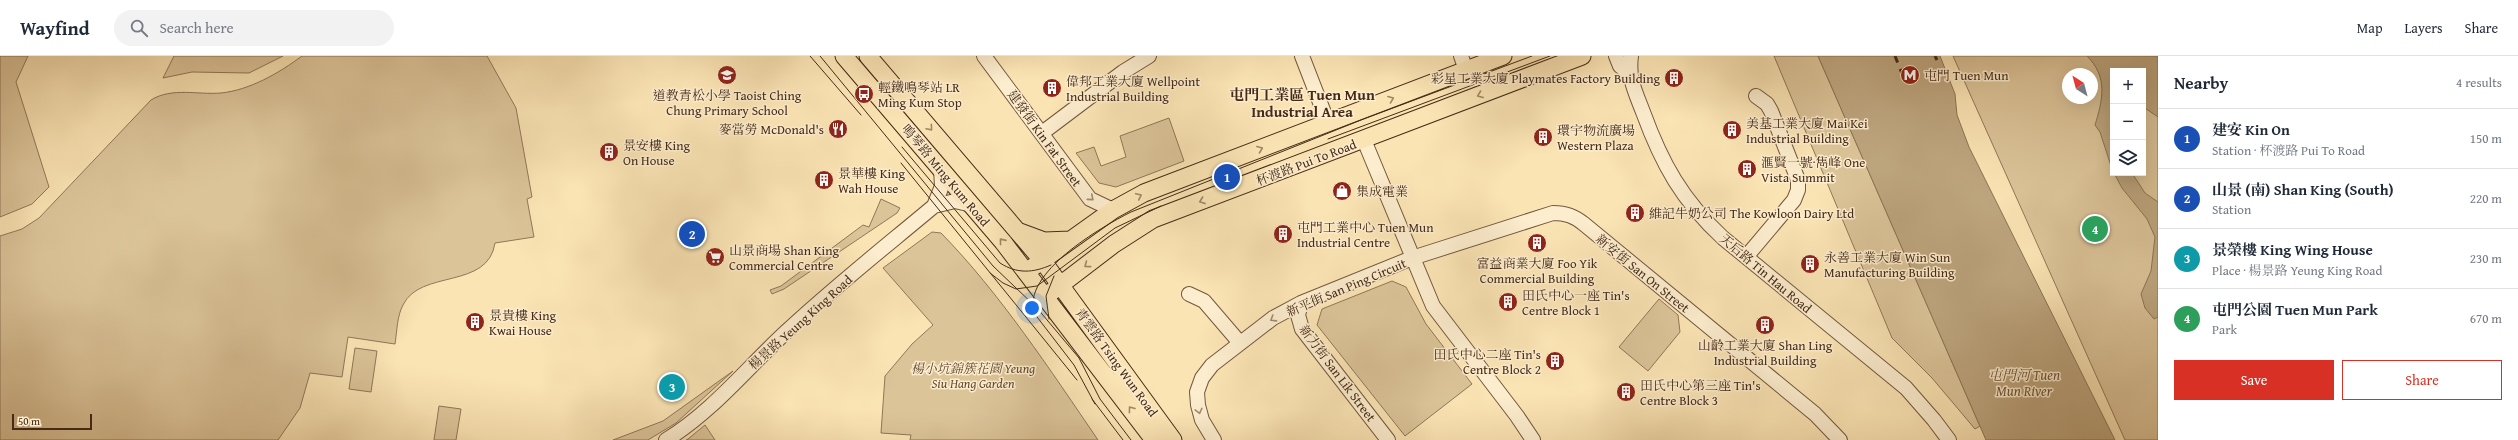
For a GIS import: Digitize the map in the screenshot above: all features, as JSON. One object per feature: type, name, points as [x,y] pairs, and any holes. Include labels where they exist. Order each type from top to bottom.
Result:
[{"type":"main road","name":"鳴琴路 Ming Kum Road","points":[[844,56],[972,205],[1046,296]]},
{"type":"main road","name":"鳴琴路 Ming Kum Road","points":[[868,56],[1042,260],[1060,285]]},
{"type":"main road","points":[[1026,272],[1113,210],[1144,193],[1328,123],[1464,63],[1502,56]]},
{"type":"main road","name":"杯渡路 Pui To Road","points":[[1046,296],[1114,244],[1153,219],[1582,56]]},
{"type":"main road","points":[[1017,231],[1044,241],[1071,240]]},
{"type":"main road","name":"青雲路 Tsing Wun Road","points":[[1060,285],[1173,440]]},
{"type":"main road","name":"青雲路 Tsing Wun Road","points":[[1046,296],[1154,440]]},
{"type":"street","name":"建發街 Kin Fat Street","points":[[984,56],[1090,199],[1113,210]]},
{"type":"street","points":[[1042,133],[1123,72],[1149,56]]},
{"type":"street","points":[[1302,56],[1328,123]]},
{"type":"street","name":"天后路 Tin Hau Road","points":[[1616,56],[1620,66],[1629,73]]},
{"type":"street","name":"天后路 Tin Hau Road","points":[[1631,56],[1629,73],[1656,147],[1674,181],[1709,225],[1906,388],[1949,440]]},
{"type":"street","points":[[1746,257],[1794,200],[1799,185],[1771,111],[1767,104],[1756,96]]},
{"type":"street","points":[[1364,140],[1427,296],[1439,316],[1517,416],[1533,440]]},
{"type":"street","name":"楊景路 Yeung King Road","points":[[934,206],[942,186],[941,169]]},
{"type":"street","name":"楊景路 Yeung King Road","points":[[666,440],[682,431],[712,405],[791,327],[934,206],[955,201],[972,205]]},
{"type":"street","name":"新安街 San On Street","points":[[1412,258],[1553,213],[1570,215],[1580,221],[1815,414],[1840,440]]},
{"type":"street","name":"新平街 San Ping Circuit","points":[[1214,440],[1199,413],[1197,399],[1199,385],[1212,365],[1273,318],[1301,303],[1412,258]]},
{"type":"street","points":[[1189,294],[1204,301],[1240,343]]},
{"type":"street","name":"新力街 San Lik Street","points":[[1301,303],[1298,315],[1302,329],[1388,440]]},
{"type":"green space","points":[[0,56],[28,56],[16,82],[49,187],[32,204],[0,217]]},
{"type":"green space","points":[[174,56],[283,56],[249,73],[192,72],[163,78]]},
{"type":"green space","points":[[302,56],[487,56],[516,108],[532,197],[527,199],[534,237],[495,243],[490,258],[480,267],[467,274],[424,287],[412,294],[401,309],[398,319],[395,344],[348,337],[342,377],[310,373],[300,408],[278,440],[0,440],[0,236],[22,229],[39,218],[151,100],[168,94],[185,92],[221,93],[243,88],[264,80],[284,69]]},
{"type":"green space","points":[[1774,56],[1818,56],[1980,426],[1975,429],[1932,378],[1892,338]]},
{"type":"green space","points":[[1953,56],[2158,56],[2158,440],[2125,440]]},
{"type":"green space","points":[[1169,118],[1184,161],[1116,187],[1099,183],[1076,153],[1094,147],[1101,166],[1126,157],[1120,136]]},
{"type":"green space","points":[[881,199],[900,208],[897,213],[784,289],[772,294],[770,290],[781,286],[863,225],[869,227]]},
{"type":"green space","name":"楊小坑錦簇花園 Yeung Siu Hang Garden","points":[[932,232],[941,233],[1004,306],[1098,440],[910,440],[911,435],[881,433],[885,376],[912,344],[933,325],[883,268]]},
{"type":"green space","points":[[1392,281],[1406,287],[1426,324],[1472,384],[1405,436],[1317,325],[1322,309]]},
{"type":"green space","points":[[1659,299],[1678,315],[1680,332],[1648,371],[1619,347]]},
{"type":"green space","points":[[355,348],[377,351],[371,392],[349,389]]},
{"type":"green space","points":[[733,371],[676,423],[648,440],[613,440],[663,421]]},
{"type":"green space","points":[[439,406],[461,409],[456,440],[434,440]]},
{"type":"green space","points":[[705,425],[715,440],[686,440],[688,439]]},
{"type":"water","name":"屯門河 Tuen Mun River","points":[[1818,56],[1940,56],[1955,94],[1957,115],[1969,147],[2115,440],[1986,440]]},
{"type":"water","points":[[2087,56],[2158,56],[2158,117],[2146,109],[2146,68],[2110,68],[2110,163],[2100,132],[2095,125],[2102,97],[2102,89],[2098,68],[2096,68]]},
{"type":"water","points":[[2116,176],[2134,176],[2145,193],[2158,202],[2158,317],[2154,319],[2145,308],[2141,294],[2151,271],[2155,237],[2147,219],[2122,188]]},
{"type":"tram line","points":[[810,56],[861,115]]},
{"type":"tram line","points":[[820,56],[993,266],[1037,308],[1079,358],[1100,399],[1131,440]]},
{"type":"tram line","points":[[1095,404],[1074,365],[1034,313],[1033,298],[1040,282],[1052,267],[1067,253],[1102,228],[1131,212],[1361,120],[1532,56]]},
{"type":"tram line","points":[[1328,139],[1550,56]]},
{"type":"tram line","points":[[902,147],[1000,263],[1006,267],[1019,271],[1038,270],[1051,265]]},
{"type":"tram line","points":[[901,163],[1077,380]]},
{"type":"tram line","points":[[990,273],[1003,283],[1016,289],[1037,286],[1115,228],[1161,206]]},
{"type":"tram line","points":[[1049,319],[1046,296],[1054,276]]},
{"type":"tram line","points":[[1092,399],[1123,440]]},
{"type":"railway","points":[[1895,56],[1903,76]]},
{"type":"railway","points":[[1935,56],[1937,60]]},
{"type":"place","name":"道教青松小學 Taoist Ching Chung Primary School","points":[[727,75]]},
{"type":"place","name":"屯門 Tuen Mun","points":[[1910,75]]},
{"type":"place","name":"彩星工業大廈 Playmates Factory Building","points":[[1674,78]]},
{"type":"place","name":"偉邦工業大廈 Wellpoint Industrial Building","points":[[1052,88]]},
{"type":"place","name":"輕鐵鳴琴站 LR Ming Kum Stop","points":[[864,94]]},
{"type":"place","name":"麥當勞 McDonald's","points":[[838,129]]},
{"type":"place","name":"美基工業大廈 Mai Kei Industrial Building","points":[[1732,130]]},
{"type":"place","name":"環宇物流廣場 Western Plaza","points":[[1543,137]]},
{"type":"place","name":"景安樓 King On House","points":[[609,152]]},
{"type":"place","name":"滙賢一號·雋峰 One Vista Summit","points":[[1747,169]]},
{"type":"place","name":"建安 Kin On","points":[[1227,177]]},
{"type":"place","name":"景華樓 King Wah House","points":[[824,180]]},
{"type":"place","name":"集成電業","points":[[1342,191]]},
{"type":"place","name":"維記牛奶公司 The Kowloon Dairy Ltd","points":[[1635,213]]},
{"type":"place","name":"屯門公園 Tuen Mun Park","points":[[2095,229]]},
{"type":"place","name":"山景 (南) Shan King (South)","points":[[692,234]]},
{"type":"place","name":"屯門工業中心 Tuen Mun Industrial Centre","points":[[1283,234]]},
{"type":"place","name":"富益商業大廈 Foo Yik Commercial Building","points":[[1537,243]]},
{"type":"place","name":"山景商場 Shan King Commercial Centre","points":[[715,257]]},
{"type":"place","name":"永善工業大廈 Win Sun Manufacturing Building","points":[[1810,264]]},
{"type":"place","name":"田氏中心一座 Tin's Centre Block 1","points":[[1508,302]]},
{"type":"place","name":"景貴樓 King Kwai House","points":[[475,322]]},
{"type":"place","name":"山齡工業大廈 Shan Ling Industrial Building","points":[[1765,325]]},
{"type":"place","name":"田氏中心二座 Tin's Centre Block 2","points":[[1555,361]]},
{"type":"place","name":"景榮樓 King Wing House","points":[[672,387]]},
{"type":"place","name":"田氏中心第三座 Tin's Centre Block 3","points":[[1626,392]]},
{"type":"district","name":"屯門工業區 Tuen Mun Industrial Area","points":[[1302,104]]}]
